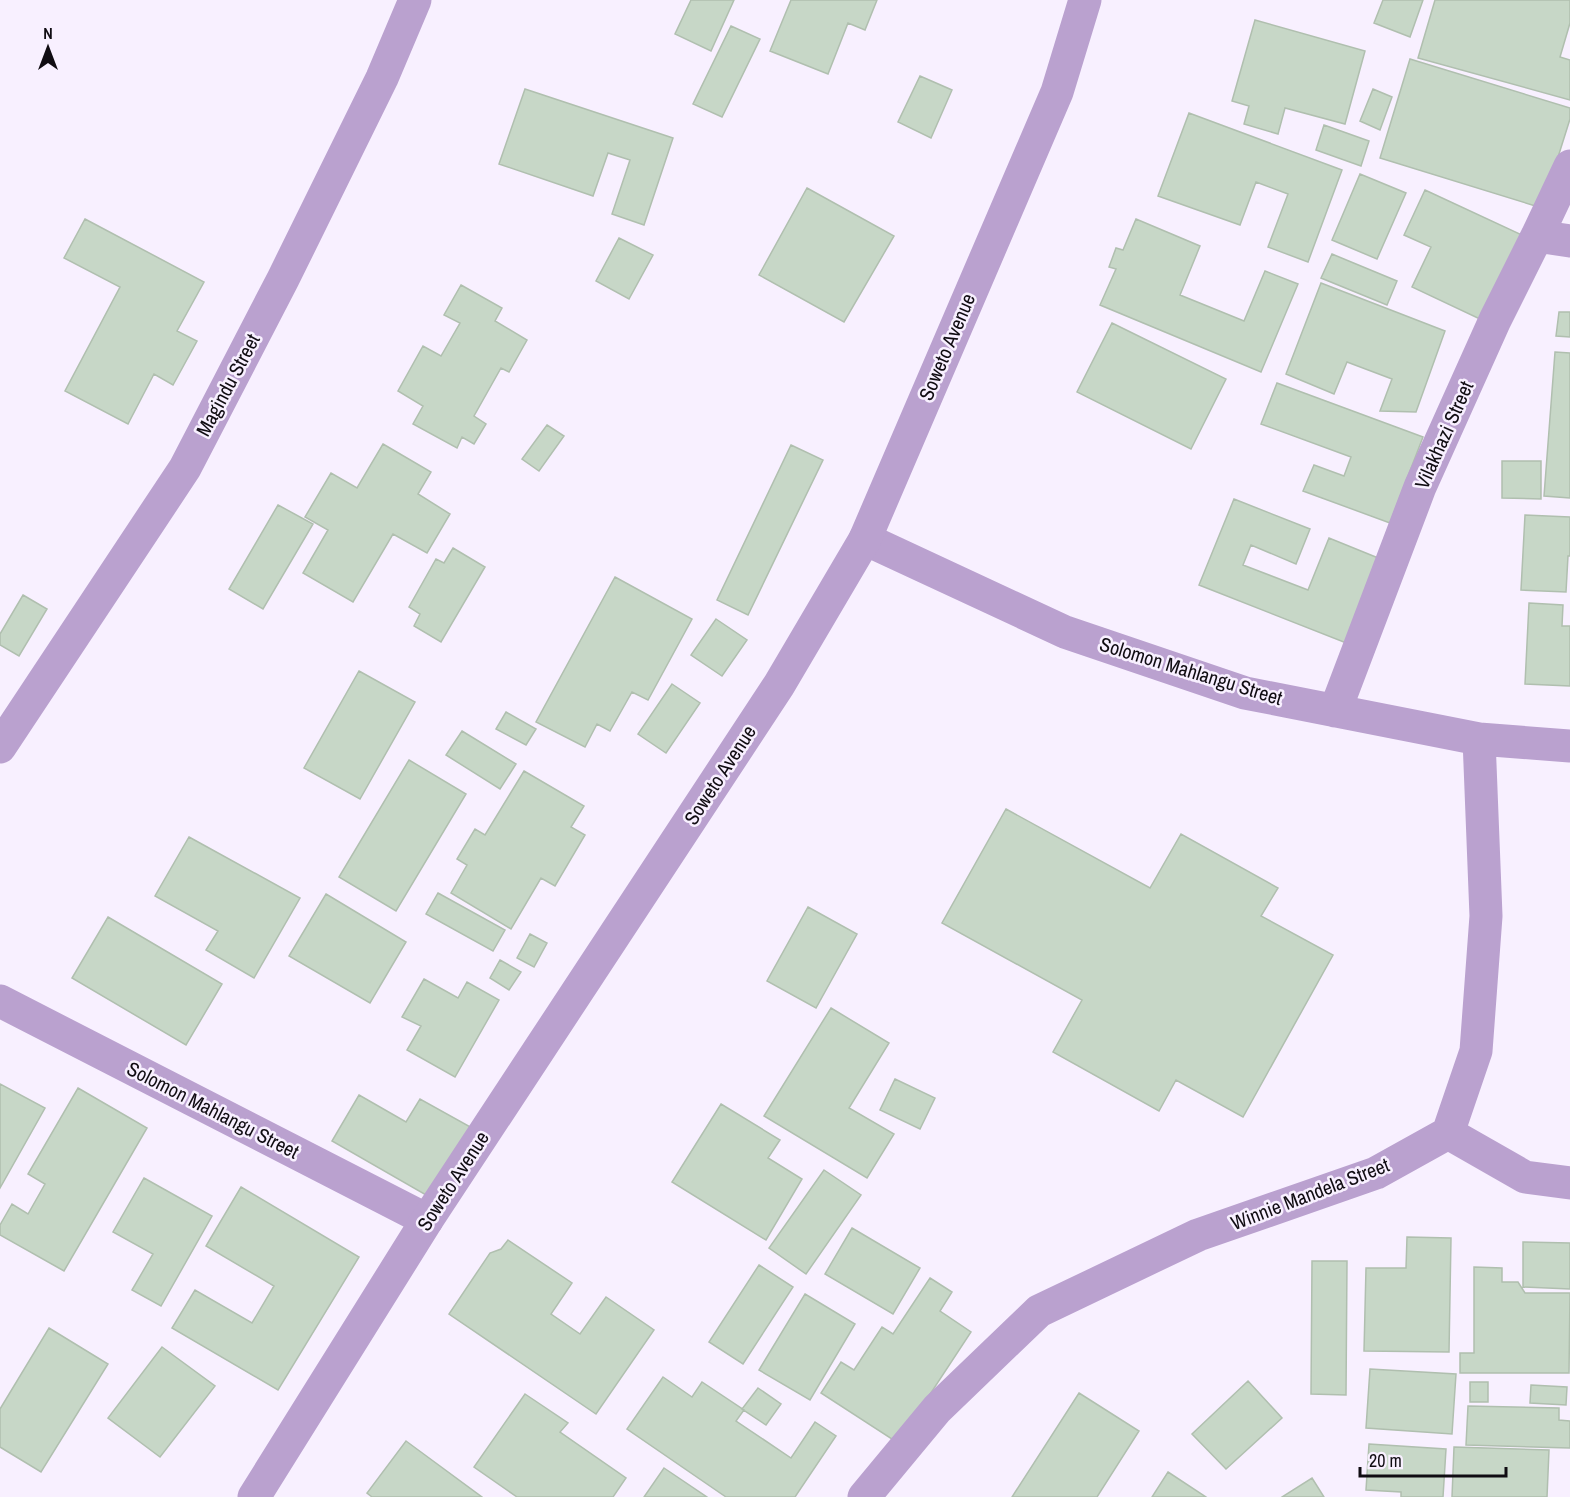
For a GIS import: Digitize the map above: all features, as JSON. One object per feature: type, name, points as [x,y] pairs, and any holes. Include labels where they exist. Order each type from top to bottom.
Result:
[{"type":"street","name":"Magindu Street","points":[[0,747],[185,468],[294,258],[382,78],[415,0]]},
{"type":"street","name":"Soweto Avenue","points":[[254,1497],[427,1220],[779,685],[866,539],[1057,92],[1084,0]]},
{"type":"street","name":"Vilakhazi Street","points":[[1335,711],[1420,487],[1495,320],[1538,236],[1570,166]]},
{"type":"street","points":[[1538,236],[1570,242]]},
{"type":"street","name":"Solomon Mahlangu Street","points":[[866,539],[1065,632],[1245,693],[1479,739],[1570,746]]},
{"type":"street","points":[[1479,739],[1486,916],[1476,1051],[1448,1132],[1524,1177],[1570,1183]]},
{"type":"street","name":"Solomon Mahlangu Street","points":[[0,1001],[427,1220]]},
{"type":"street","name":"Winnie Mandela Street","points":[[864,1497],[937,1409],[1039,1311],[1198,1235],[1376,1173],[1448,1132]]},
{"type":"building","points":[[691,0],[734,0],[711,51],[675,34]]},
{"type":"building","points":[[791,0],[877,0],[865,30],[848,23],[828,74],[770,51]]},
{"type":"building","points":[[1383,0],[1423,0],[1410,37],[1374,23]]},
{"type":"building","points":[[1435,0],[1570,0],[1570,23],[1560,57],[1570,60],[1570,100],[1418,58]]},
{"type":"building","points":[[1255,20],[1365,51],[1345,124],[1285,108],[1278,134],[1244,124],[1249,106],[1232,101]]},
{"type":"building","points":[[731,26],[760,39],[722,117],[693,104]]},
{"type":"building","points":[[1410,59],[1570,108],[1570,119],[1542,208],[1380,158]]},
{"type":"building","points":[[920,76],[952,90],[931,138],[898,122]]},
{"type":"building","points":[[525,89],[673,138],[644,225],[612,214],[630,160],[608,153],[593,196],[499,164]]},
{"type":"building","points":[[1373,89],[1392,97],[1380,130],[1360,121]]},
{"type":"building","points":[[1189,113],[1342,170],[1308,262],[1268,247],[1288,194],[1256,182],[1240,225],[1158,196]]},
{"type":"building","points":[[1324,125],[1369,141],[1361,166],[1316,150]]},
{"type":"building","points":[[1360,174],[1406,193],[1377,259],[1332,240]]},
{"type":"building","points":[[807,188],[894,236],[844,322],[759,275]]},
{"type":"building","points":[[1425,190],[1522,235],[1482,320],[1412,287],[1431,247],[1404,235]]},
{"type":"building","points":[[85,219],[204,282],[177,331],[197,341],[173,385],[154,374],[128,424],[65,391],[120,287],[64,258]]},
{"type":"building","points":[[1136,219],[1200,246],[1180,295],[1244,321],[1265,271],[1298,284],[1261,372],[1100,305],[1116,269],[1109,267],[1116,248],[1123,250]]},
{"type":"building","points":[[619,238],[653,255],[629,299],[596,281]]},
{"type":"building","points":[[1332,254],[1397,281],[1387,305],[1321,278]]},
{"type":"building","points":[[1321,283],[1445,331],[1416,412],[1380,411],[1392,379],[1347,362],[1334,394],[1286,374]]},
{"type":"building","points":[[461,285],[502,308],[495,321],[527,340],[509,372],[501,368],[474,416],[486,424],[474,444],[462,437],[457,448],[413,424],[423,406],[398,391],[423,346],[441,356],[460,323],[444,315]]},
{"type":"building","points":[[1559,312],[1570,312],[1570,337],[1556,336]]},
{"type":"building","points":[[1112,323],[1226,379],[1191,449],[1077,392]]},
{"type":"building","points":[[1555,352],[1570,353],[1570,498],[1544,496]]},
{"type":"building","points":[[1277,383],[1423,437],[1390,523],[1303,491],[1314,465],[1344,476],[1351,457],[1261,424]]},
{"type":"building","points":[[547,425],[564,436],[539,471],[522,459]]},
{"type":"building","points":[[383,444],[431,472],[418,494],[450,514],[427,553],[393,534],[353,602],[303,573],[328,530],[305,517],[331,473],[357,488]]},
{"type":"building","points":[[791,445],[823,460],[748,615],[717,600]]},
{"type":"building","points":[[1502,461],[1541,461],[1541,499],[1502,498]]},
{"type":"building","points":[[1234,499],[1310,529],[1296,564],[1251,545],[1243,565],[1308,590],[1329,538],[1388,562],[1354,646],[1199,585]]},
{"type":"building","points":[[278,505],[313,524],[263,609],[229,589]]},
{"type":"building","points":[[1525,515],[1570,517],[1570,556],[1568,556],[1566,592],[1521,590]]},
{"type":"building","points":[[453,548],[485,567],[441,642],[414,626],[420,614],[409,607],[436,559],[444,563]]},
{"type":"building","points":[[615,577],[692,619],[648,700],[632,692],[610,731],[597,724],[585,747],[536,722]]},
{"type":"building","points":[[23,595],[47,609],[19,656],[0,645],[0,634]]},
{"type":"building","points":[[1529,603],[1563,605],[1562,626],[1570,626],[1570,686],[1525,684]]},
{"type":"building","points":[[716,619],[747,640],[722,676],[691,655]]},
{"type":"building","points":[[359,671],[415,702],[360,799],[304,768]]},
{"type":"building","points":[[672,684],[700,703],[666,753],[638,734]]},
{"type":"building","points":[[506,712],[536,729],[526,745],[496,729]]},
{"type":"building","points":[[462,731],[516,764],[500,789],[446,755]]},
{"type":"building","points":[[409,760],[466,794],[396,911],[339,877]]},
{"type":"building","points":[[524,771],[584,806],[571,827],[585,835],[555,886],[541,878],[511,929],[451,893],[467,865],[457,859],[475,829],[485,835]]},
{"type":"building","points":[[1006,809],[1150,888],[1181,834],[1278,888],[1261,916],[1333,955],[1243,1117],[1176,1080],[1159,1111],[1053,1052],[1082,1000],[942,923]]},
{"type":"building","points":[[189,837],[300,898],[254,978],[206,950],[218,931],[155,896]]},
{"type":"building","points":[[438,893],[505,930],[493,951],[426,914]]},
{"type":"building","points":[[326,894],[406,942],[370,1003],[289,956]]},
{"type":"building","points":[[808,907],[857,934],[816,1008],[767,981]]},
{"type":"building","points":[[108,917],[222,984],[186,1045],[72,978]]},
{"type":"building","points":[[530,934],[547,943],[534,967],[517,958]]},
{"type":"building","points":[[500,960],[521,972],[509,990],[490,978]]},
{"type":"building","points":[[424,979],[458,998],[467,982],[499,1000],[455,1077],[407,1050],[421,1026],[402,1017]]},
{"type":"building","points":[[831,1008],[889,1043],[849,1108],[894,1134],[867,1178],[764,1116]]},
{"type":"building","points":[[895,1079],[935,1098],[920,1129],[880,1110]]},
{"type":"building","points":[[0,1084],[45,1108],[0,1188]]},
{"type":"building","points":[[78,1088],[147,1128],[64,1271],[0,1235],[0,1225],[12,1204],[28,1214],[45,1184],[28,1174]]},
{"type":"building","points":[[359,1095],[406,1122],[420,1099],[474,1129],[433,1199],[332,1141]]},
{"type":"building","points":[[721,1104],[780,1140],[768,1158],[802,1179],[766,1240],[672,1182]]},
{"type":"building","points":[[824,1170],[861,1195],[806,1274],[769,1248]]},
{"type":"building","points":[[144,1178],[212,1216],[161,1306],[132,1290],[153,1254],[113,1232]]},
{"type":"building","points":[[241,1187],[359,1257],[278,1390],[172,1328],[195,1290],[252,1323],[274,1286],[206,1246]]},
{"type":"building","points":[[852,1228],[920,1268],[893,1314],[825,1274]]},
{"type":"building","points":[[1407,1237],[1451,1238],[1449,1352],[1364,1351],[1366,1268],[1406,1268]]},
{"type":"building","points":[[508,1240],[572,1283],[551,1314],[580,1334],[606,1297],[654,1330],[596,1414],[449,1314],[490,1253],[501,1249]]},
{"type":"building","points":[[1523,1242],[1570,1243],[1570,1289],[1523,1287]]},
{"type":"building","points":[[1312,1261],[1347,1261],[1346,1395],[1311,1394]]},
{"type":"building","points":[[759,1265],[793,1287],[743,1364],[709,1342]]},
{"type":"building","points":[[1474,1267],[1502,1268],[1502,1282],[1518,1282],[1525,1293],[1570,1293],[1569,1373],[1460,1373],[1460,1353],[1474,1353]]},
{"type":"building","points":[[930,1278],[952,1292],[940,1311],[971,1332],[898,1443],[821,1393],[841,1362],[854,1370],[882,1327],[893,1334]]},
{"type":"building","points":[[805,1294],[855,1324],[810,1400],[759,1370]]},
{"type":"building","points":[[49,1328],[108,1364],[41,1472],[0,1447],[0,1409]]},
{"type":"building","points":[[162,1347],[215,1386],[160,1457],[108,1418]]},
{"type":"building","points":[[1370,1369],[1456,1374],[1452,1434],[1366,1428]]},
{"type":"building","points":[[663,1377],[692,1397],[702,1382],[744,1410],[736,1421],[791,1458],[815,1422],[836,1436],[795,1497],[726,1497],[627,1429]]},
{"type":"building","points":[[1248,1381],[1282,1418],[1226,1469],[1192,1434]]},
{"type":"building","points":[[1470,1382],[1488,1382],[1488,1402],[1470,1402]]},
{"type":"building","points":[[1531,1385],[1567,1387],[1566,1405],[1530,1403]]},
{"type":"building","points":[[758,1388],[781,1404],[766,1425],[742,1409]]},
{"type":"building","points":[[1079,1393],[1139,1431],[1097,1497],[1012,1497]]},
{"type":"building","points":[[525,1394],[568,1423],[560,1432],[626,1478],[613,1497],[517,1497],[474,1467]]},
{"type":"building","points":[[1468,1406],[1559,1408],[1559,1420],[1570,1421],[1570,1448],[1466,1445]]},
{"type":"building","points":[[406,1441],[482,1497],[372,1497],[367,1493]]},
{"type":"building","points":[[1369,1444],[1446,1449],[1443,1497],[1401,1497],[1401,1492],[1366,1490]]},
{"type":"building","points":[[1454,1447],[1549,1450],[1547,1497],[1452,1497]]},
{"type":"building","points":[[664,1468],[707,1497],[644,1497]]},
{"type":"building","points":[[1168,1472],[1206,1497],[1152,1497]]},
{"type":"building","points":[[1312,1478],[1324,1497],[1282,1497]]}]
